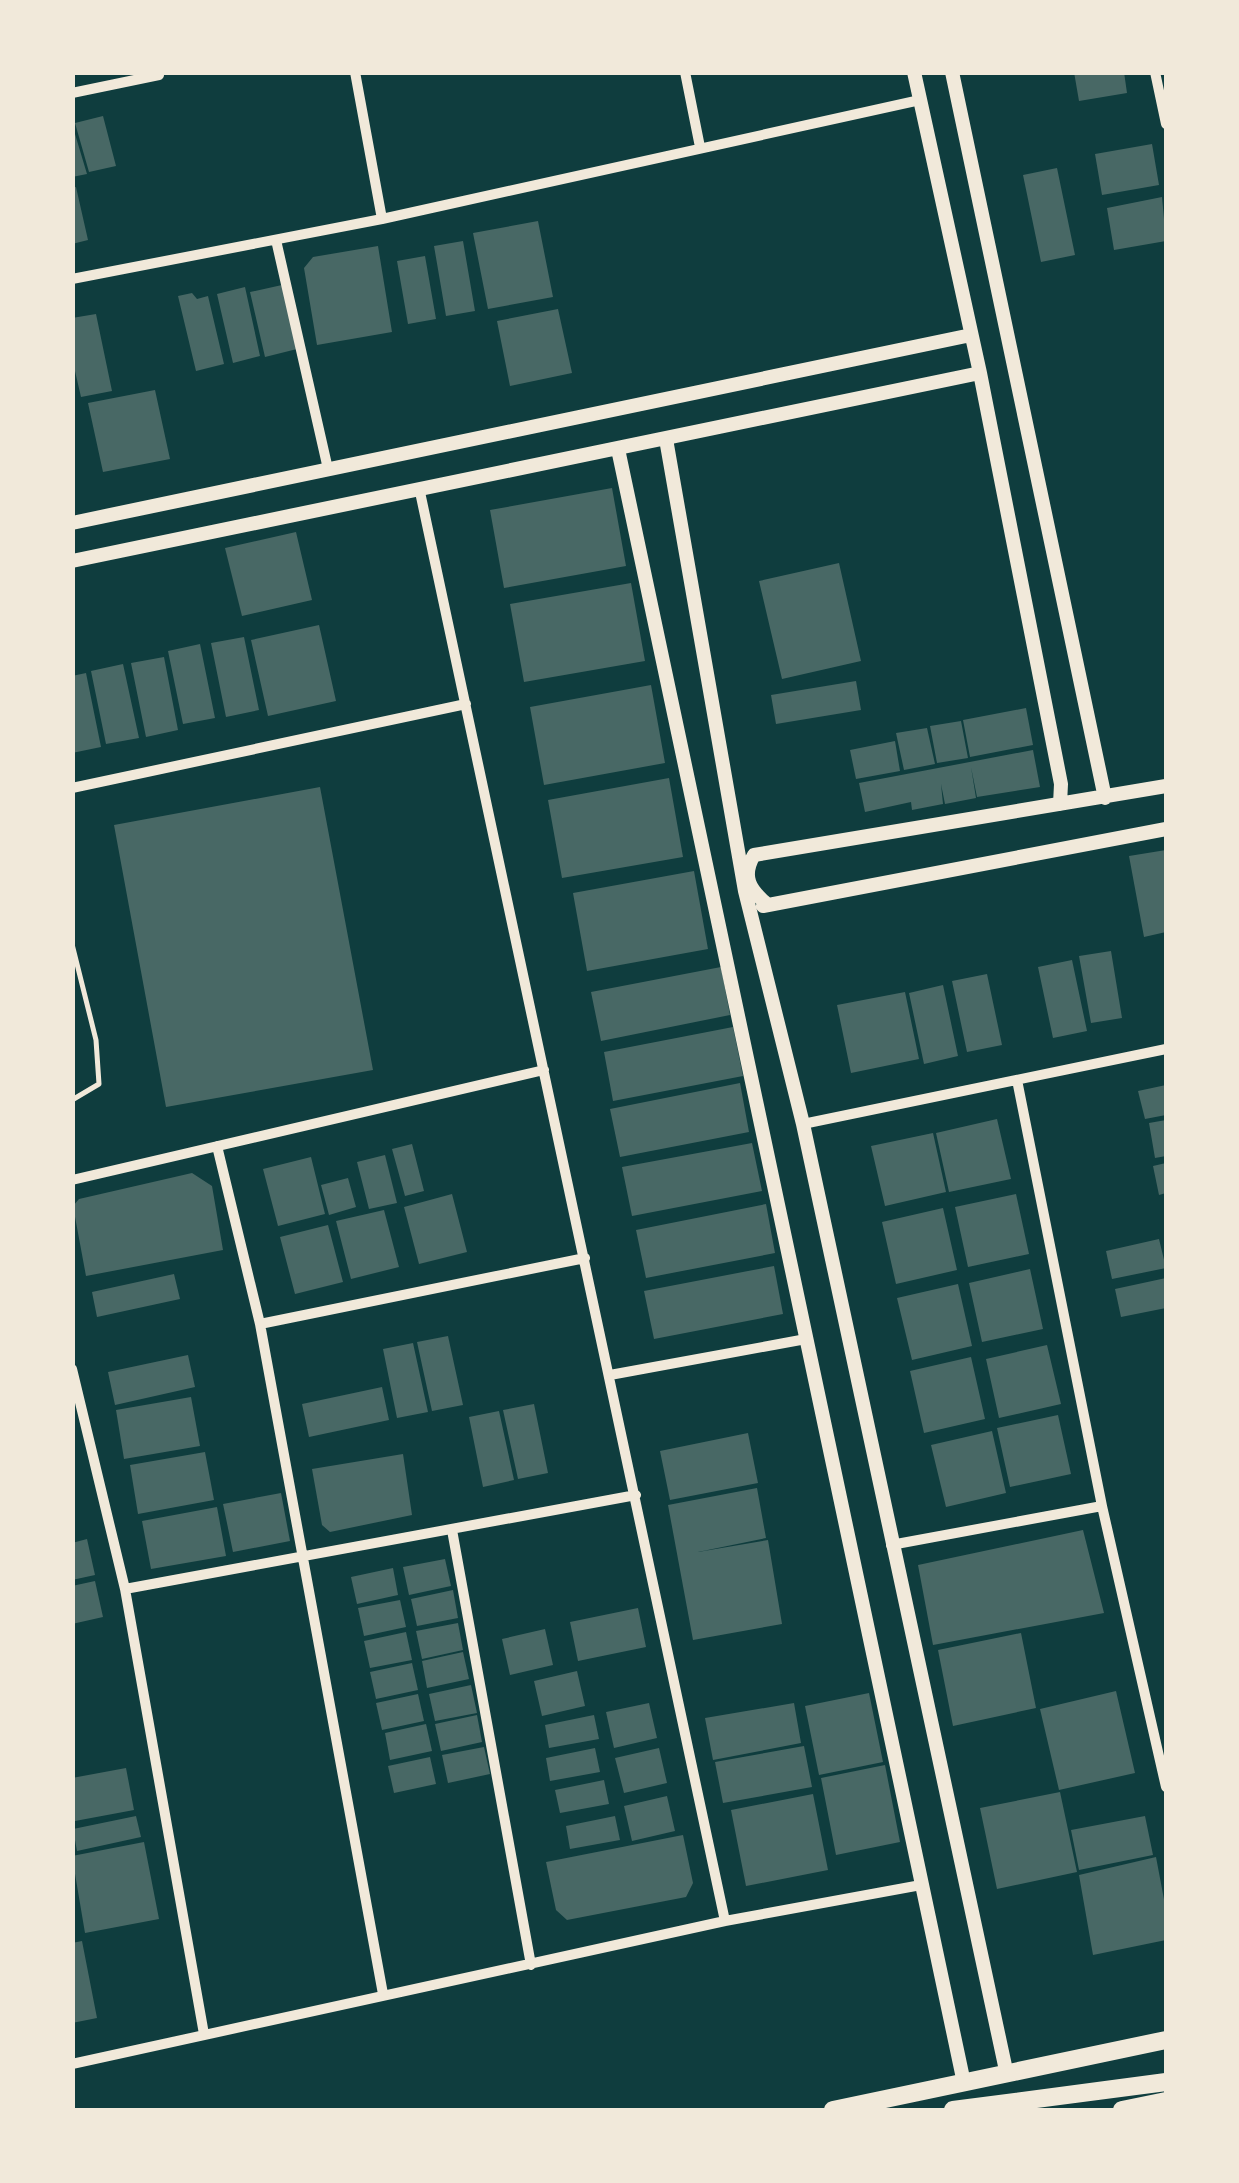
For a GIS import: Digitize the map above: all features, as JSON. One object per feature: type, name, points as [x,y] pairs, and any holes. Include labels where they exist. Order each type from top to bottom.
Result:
[{"type":"main road","points":[[833,2110],[1166,2040]]},
{"type":"main road","points":[[953,2110],[1166,2082]]},
{"type":"main road","points":[[1122,2110],[1166,2101]]},
{"type":"street","points":[[355,72],[382,219]]},
{"type":"street","points":[[684,72],[700,147]]},
{"type":"street","points":[[914,72],[980,373],[1061,784],[1060,804]]},
{"type":"street","points":[[952,72],[1106,798]]},
{"type":"street","points":[[1155,72],[1166,124]]},
{"type":"street","points":[[72,93],[159,74]]},
{"type":"street","points":[[72,279],[382,219],[920,100]]},
{"type":"street","points":[[276,240],[328,469]]},
{"type":"street","points":[[72,523],[972,335]]},
{"type":"street","points":[[72,561],[980,373]]},
{"type":"street","points":[[666,439],[745,891],[760,907]]},
{"type":"street","points":[[618,449],[964,2083]]},
{"type":"street","points":[[420,492],[726,1921]]},
{"type":"street","points":[[72,788],[466,704]]},
{"type":"street","points":[[1061,784],[1078,797],[1095,793],[1100,774]]},
{"type":"street","points":[[1007,2075],[891,1544],[760,907],[747,879],[754,855],[1166,786]]},
{"type":"street","points":[[760,907],[1166,829]]},
{"type":"street","points":[[804,1124],[1166,1048]]},
{"type":"street","points":[[72,1180],[544,1070]]},
{"type":"street","points":[[1017,1080],[1102,1506],[1166,1787]]},
{"type":"street","points":[[217,1146],[260,1324],[383,1994]]},
{"type":"street","points":[[260,1324],[585,1258]]},
{"type":"street","points":[[610,1375],[806,1339]]},
{"type":"street","points":[[72,1368],[125,1589],[204,2034]]},
{"type":"street","points":[[72,1432],[86,1430]]},
{"type":"street","points":[[125,1589],[636,1495]]},
{"type":"street","points":[[891,1544],[1102,1506]]},
{"type":"street","points":[[452,1530],[531,1965]]},
{"type":"street","points":[[72,2064],[726,1921],[921,1885]]},
{"type":"lane","points":[[72,944],[96,1040],[99,1084],[72,1100]]},
{"type":"building","points":[[1074,72],[1124,72],[1127,93],[1079,101]]},
{"type":"building","points":[[103,116],[116,166],[89,172],[75,123]]},
{"type":"building","points":[[72,124],[87,174],[72,177]]},
{"type":"building","points":[[1152,144],[1159,185],[1102,195],[1095,154]]},
{"type":"building","points":[[1057,168],[1075,255],[1041,262],[1023,175]]},
{"type":"building","points":[[76,187],[88,240],[72,244],[72,188]]},
{"type":"building","points":[[1162,197],[1166,241],[1114,250],[1107,208]]},
{"type":"building","points":[[538,221],[553,297],[488,309],[473,233]]},
{"type":"building","points":[[463,241],[475,311],[446,316],[434,246]]},
{"type":"building","points":[[378,246],[392,332],[317,345],[304,268],[313,257]]},
{"type":"building","points":[[425,256],[436,319],[408,324],[397,261]]},
{"type":"building","points":[[282,285],[297,349],[265,357],[250,292]]},
{"type":"building","points":[[245,287],[260,356],[233,363],[217,294]]},
{"type":"building","points":[[192,293],[197,299],[208,296],[224,364],[196,371],[178,296]]},
{"type":"building","points":[[558,309],[572,373],[510,386],[497,321]]},
{"type":"building","points":[[96,314],[112,391],[81,397],[72,358],[72,318]]},
{"type":"building","points":[[155,390],[170,459],[103,472],[88,403]]},
{"type":"building","points":[[612,488],[626,566],[504,588],[490,510]]},
{"type":"building","points":[[296,532],[312,600],[242,616],[225,548]]},
{"type":"building","points":[[839,563],[861,661],[782,679],[759,581]]},
{"type":"building","points":[[631,583],[645,661],[524,682],[510,604]]},
{"type":"building","points":[[319,625],[336,701],[268,716],[251,640]]},
{"type":"building","points":[[244,637],[259,710],[226,717],[211,643]]},
{"type":"building","points":[[200,644],[215,718],[183,724],[168,651]]},
{"type":"building","points":[[164,657],[178,730],[146,737],[131,663]]},
{"type":"building","points":[[123,664],[139,738],[106,744],[91,671]]},
{"type":"building","points":[[86,673],[101,747],[72,753],[72,676]]},
{"type":"building","points":[[856,681],[861,710],[776,724],[771,695]]},
{"type":"building","points":[[651,685],[665,763],[544,785],[530,707]]},
{"type":"building","points":[[1026,708],[1033,745],[970,757],[963,720]]},
{"type":"building","points":[[961,721],[968,758],[937,763],[930,726]]},
{"type":"building","points":[[927,728],[935,764],[904,770],[896,733]]},
{"type":"building","points":[[895,741],[900,771],[856,779],[850,750]]},
{"type":"building","points":[[1033,750],[1040,787],[977,797],[971,767],[976,798],[945,804],[941,784],[943,804],[912,810],[911,802],[865,812],[859,783]]},
{"type":"building","points":[[669,778],[683,857],[562,878],[548,800]]},
{"type":"building","points":[[320,787],[373,1070],[166,1107],[114,825]]},
{"type":"building","points":[[1166,850],[1166,932],[1144,937],[1129,856]]},
{"type":"building","points":[[694,871],[708,949],[587,971],[573,893]]},
{"type":"building","points":[[1111,951],[1122,1018],[1091,1023],[1079,956]]},
{"type":"building","points":[[1072,960],[1087,1031],[1053,1038],[1038,967]]},
{"type":"building","points":[[721,967],[730,1015],[601,1041],[591,992]]},
{"type":"building","points":[[987,974],[1002,1045],[967,1052],[952,981]]},
{"type":"building","points":[[943,985],[958,1056],[924,1064],[909,993]]},
{"type":"building","points":[[905,992],[919,1059],[851,1073],[837,1005]]},
{"type":"building","points":[[733,1027],[743,1076],[613,1101],[604,1052]]},
{"type":"building","points":[[740,1083],[749,1132],[620,1157],[610,1109]]},
{"type":"building","points":[[1166,1085],[1166,1115],[1145,1119],[1138,1091]]},
{"type":"building","points":[[997,1119],[1011,1179],[949,1192],[936,1133]]},
{"type":"building","points":[[1166,1120],[1166,1156],[1155,1158],[1149,1123]]},
{"type":"building","points":[[933,1133],[946,1192],[885,1206],[871,1146]]},
{"type":"building","points":[[752,1143],[762,1191],[632,1216],[622,1167]]},
{"type":"building","points":[[412,1144],[424,1191],[405,1196],[392,1149]]},
{"type":"building","points":[[385,1155],[397,1203],[369,1209],[357,1162]]},
{"type":"building","points":[[311,1157],[325,1214],[278,1226],[263,1169]]},
{"type":"building","points":[[1166,1163],[1166,1193],[1159,1195],[1153,1166]]},
{"type":"building","points":[[192,1173],[212,1186],[223,1250],[86,1276],[73,1206],[79,1199]]},
{"type":"building","points":[[348,1178],[356,1207],[329,1215],[321,1185]]},
{"type":"building","points":[[452,1194],[467,1252],[419,1264],[404,1207]]},
{"type":"building","points":[[1016,1194],[1029,1254],[968,1267],[955,1207]]},
{"type":"building","points":[[766,1204],[775,1253],[646,1278],[636,1230]]},
{"type":"building","points":[[943,1208],[957,1270],[896,1284],[882,1222]]},
{"type":"building","points":[[384,1210],[399,1267],[351,1279],[336,1221]]},
{"type":"building","points":[[328,1225],[343,1282],[295,1294],[280,1237]]},
{"type":"building","points":[[1159,1239],[1166,1268],[1112,1279],[1106,1251]]},
{"type":"building","points":[[774,1266],[783,1314],[654,1339],[644,1291]]},
{"type":"building","points":[[1030,1269],[1043,1329],[982,1342],[969,1283]]},
{"type":"building","points":[[174,1274],[180,1299],[97,1317],[92,1292]]},
{"type":"building","points":[[1166,1278],[1166,1308],[1121,1317],[1115,1289]]},
{"type":"building","points":[[958,1284],[972,1346],[912,1360],[897,1298]]},
{"type":"building","points":[[448,1336],[463,1405],[432,1411],[417,1342]]},
{"type":"building","points":[[413,1343],[428,1412],[397,1418],[383,1349]]},
{"type":"building","points":[[1047,1345],[1061,1404],[999,1418],[986,1359]]},
{"type":"building","points":[[188,1355],[195,1387],[115,1405],[108,1372]]},
{"type":"building","points":[[971,1357],[985,1419],[924,1433],[910,1371]]},
{"type":"building","points":[[382,1387],[389,1420],[309,1437],[302,1404]]},
{"type":"building","points":[[191,1397],[200,1446],[124,1459],[116,1410]]},
{"type":"building","points":[[534,1404],[548,1473],[518,1479],[503,1410]]},
{"type":"building","points":[[499,1411],[514,1480],[483,1487],[469,1417]]},
{"type":"building","points":[[1058,1415],[1071,1474],[1010,1487],[997,1428]]},
{"type":"building","points":[[992,1431],[1006,1493],[946,1507],[931,1445]]},
{"type":"building","points":[[748,1433],[758,1483],[670,1500],[660,1451]]},
{"type":"building","points":[[205,1452],[214,1500],[138,1514],[130,1465]]},
{"type":"building","points":[[403,1454],[412,1515],[330,1532],[322,1525],[312,1469]]},
{"type":"building","points":[[757,1488],[766,1538],[698,1552],[768,1540],[782,1624],[693,1640],[668,1505]]},
{"type":"building","points":[[281,1493],[290,1541],[233,1552],[223,1504]]},
{"type":"building","points":[[217,1507],[226,1556],[151,1569],[142,1521]]},
{"type":"building","points":[[1083,1530],[1104,1613],[933,1645],[918,1565]]},
{"type":"building","points":[[87,1539],[95,1575],[72,1580],[72,1543]]},
{"type":"building","points":[[445,1559],[451,1586],[409,1595],[403,1567]]},
{"type":"building","points":[[393,1568],[398,1595],[357,1604],[351,1577]]},
{"type":"building","points":[[95,1581],[103,1617],[72,1624],[72,1586]]},
{"type":"building","points":[[453,1590],[458,1618],[417,1626],[411,1599]]},
{"type":"building","points":[[400,1600],[406,1627],[364,1636],[358,1608]]},
{"type":"building","points":[[638,1608],[646,1647],[578,1661],[570,1622]]},
{"type":"building","points":[[458,1623],[463,1650],[422,1659],[416,1631]]},
{"type":"building","points":[[545,1629],[553,1665],[510,1675],[502,1639]]},
{"type":"building","points":[[406,1632],[412,1660],[370,1668],[364,1641]]},
{"type":"building","points":[[1021,1633],[1036,1708],[953,1726],[938,1650]]},
{"type":"building","points":[[463,1652],[469,1679],[427,1688],[422,1661]]},
{"type":"building","points":[[412,1663],[418,1690],[376,1699],[370,1672]]},
{"type":"building","points":[[577,1671],[585,1706],[542,1716],[534,1681]]},
{"type":"building","points":[[471,1685],[477,1713],[435,1721],[429,1694]]},
{"type":"building","points":[[1116,1691],[1135,1773],[1059,1790],[1040,1709]]},
{"type":"building","points":[[869,1693],[883,1762],[819,1775],[805,1706]]},
{"type":"building","points":[[418,1694],[424,1721],[382,1730],[376,1703]]},
{"type":"building","points":[[649,1703],[657,1738],[614,1748],[606,1712]]},
{"type":"building","points":[[794,1703],[801,1743],[713,1760],[705,1718]]},
{"type":"building","points":[[477,1715],[482,1742],[441,1751],[435,1724]]},
{"type":"building","points":[[594,1715],[599,1739],[549,1748],[545,1725]]},
{"type":"building","points":[[426,1724],[432,1751],[390,1760],[385,1733]]},
{"type":"building","points":[[804,1746],[812,1787],[723,1803],[715,1762]]},
{"type":"building","points":[[484,1747],[490,1774],[448,1783],[442,1755]]},
{"type":"building","points":[[595,1748],[600,1772],[550,1781],[546,1758]]},
{"type":"building","points":[[659,1748],[667,1783],[624,1793],[615,1758]]},
{"type":"building","points":[[430,1757],[436,1784],[394,1793],[388,1766]]},
{"type":"building","points":[[885,1765],[900,1842],[836,1855],[821,1778]]},
{"type":"building","points":[[126,1768],[134,1810],[75,1821],[72,1778]]},
{"type":"building","points":[[604,1780],[609,1804],[560,1813],[555,1790]]},
{"type":"building","points":[[1060,1792],[1077,1872],[997,1889],[980,1808]]},
{"type":"building","points":[[813,1794],[828,1870],[746,1886],[731,1810]]},
{"type":"building","points":[[667,1796],[675,1831],[632,1841],[624,1806]]},
{"type":"building","points":[[136,1816],[141,1837],[77,1851],[73,1829]]},
{"type":"building","points":[[615,1816],[620,1840],[570,1849],[566,1826]]},
{"type":"building","points":[[1145,1816],[1153,1855],[1079,1870],[1071,1830]]},
{"type":"building","points":[[683,1835],[693,1883],[686,1897],[567,1920],[556,1910],[546,1862]]},
{"type":"building","points":[[144,1842],[159,1919],[85,1933],[72,1856]]},
{"type":"building","points":[[1156,1857],[1166,1910],[1166,1940],[1093,1955],[1079,1875]]},
{"type":"building","points":[[82,1941],[97,2018],[72,2023],[72,1943]]}]
